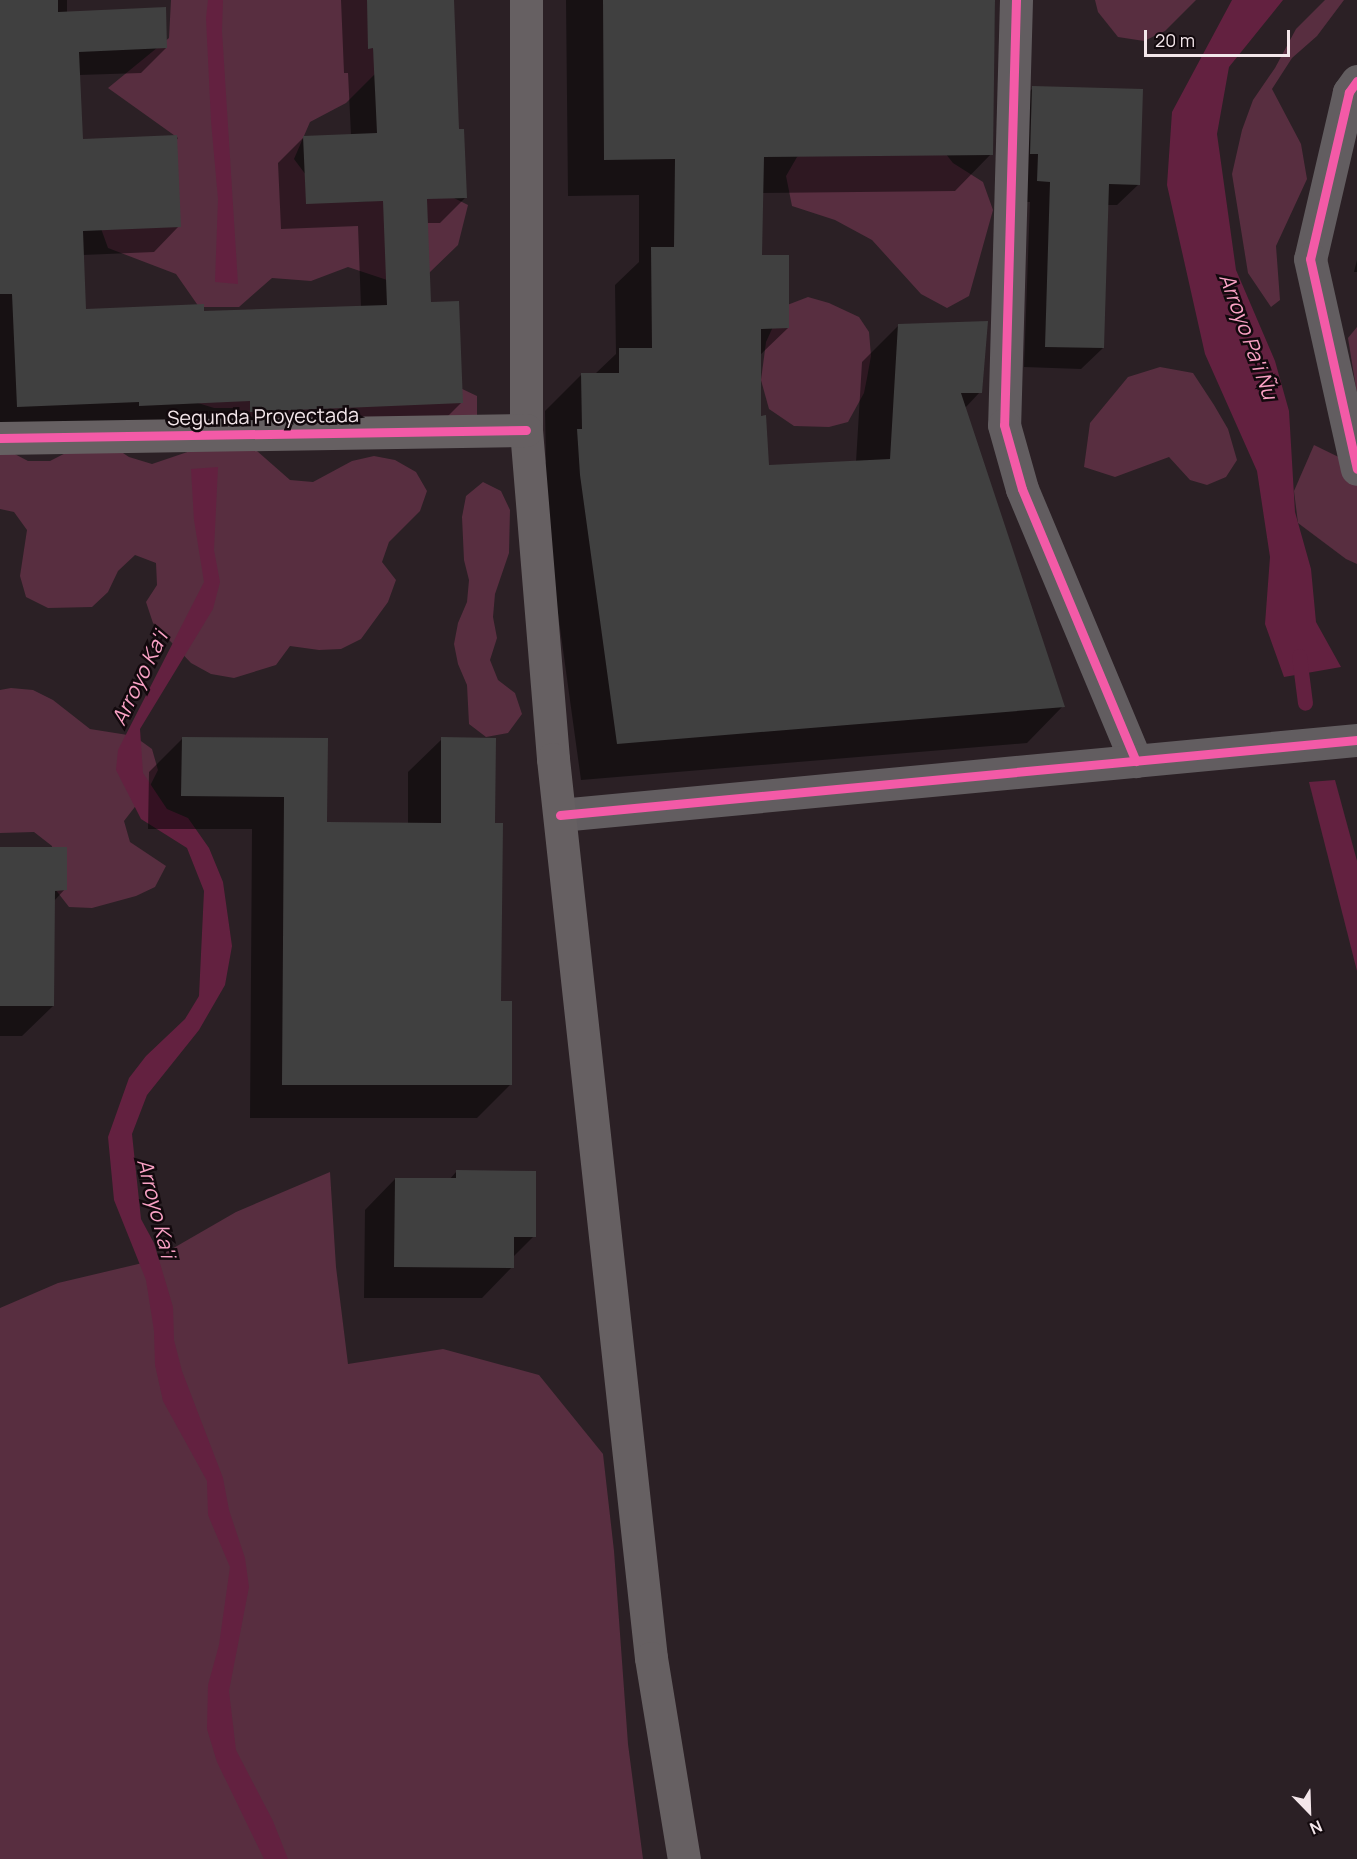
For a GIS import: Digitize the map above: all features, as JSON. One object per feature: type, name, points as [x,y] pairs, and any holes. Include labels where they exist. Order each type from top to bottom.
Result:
[{"type":"main road","points":[[526,0],[526,430],[560,815],[651,1658],[684,1859]]},
{"type":"main road","name":"Segunda Proyectada","points":[[0,438],[526,430]]},
{"type":"street","points":[[1016,0],[1004,425],[1022,489],[1136,761]]},
{"type":"street","points":[[1357,81],[1349,92],[1311,259],[1357,469]]},
{"type":"street","points":[[560,815],[1357,740]]},
{"type":"shaded area","points":[[171,0],[367,0],[376,73],[346,103],[310,122],[294,159],[318,191],[356,202],[398,199],[434,188],[468,205],[458,245],[429,273],[387,280],[348,267],[311,281],[272,278],[239,307],[199,307],[176,274],[108,248],[95,212],[155,169],[178,138],[108,88],[169,38]]},
{"type":"shaded area","points":[[1095,0],[1196,0],[1165,31],[1144,41],[1118,37],[1098,12]]},
{"type":"shaded area","points":[[1325,0],[1344,0],[1317,36],[1292,58],[1272,89],[1301,144],[1307,179],[1276,246],[1280,300],[1271,307],[1248,273],[1232,174],[1242,130],[1253,100],[1275,68],[1296,29]]},
{"type":"shaded area","points":[[935,140],[953,163],[983,182],[993,210],[969,296],[947,308],[921,294],[872,240],[835,220],[792,206],[786,176],[797,157],[815,142]]},
{"type":"shaded area","points":[[808,297],[829,303],[859,317],[869,332],[871,356],[864,393],[848,422],[829,427],[794,426],[769,409],[761,380],[766,342],[782,307]]},
{"type":"shaded area","points":[[1357,327],[1357,394],[1348,338]]},
{"type":"shaded area","points":[[1160,367],[1193,373],[1214,405],[1228,429],[1237,460],[1226,477],[1207,485],[1190,480],[1169,457],[1115,477],[1084,467],[1090,423],[1128,377]]},
{"type":"shaded area","points":[[458,387],[477,396],[477,417],[256,419],[236,408],[214,408],[188,400]]},
{"type":"shaded area","points":[[89,441],[111,445],[129,457],[152,464],[214,443],[237,442],[257,451],[290,480],[313,482],[352,461],[374,456],[395,460],[416,472],[427,491],[420,511],[389,542],[382,562],[396,580],[388,602],[361,639],[341,649],[319,650],[290,646],[276,665],[234,678],[211,674],[191,663],[153,623],[146,602],[157,585],[156,563],[135,555],[118,571],[108,592],[92,607],[48,608],[26,597],[20,576],[27,530],[14,512],[0,509],[0,450],[9,451],[28,461],[50,461]]},
{"type":"shaded area","points":[[1314,445],[1357,466],[1357,564],[1346,559],[1298,523],[1294,491]]},
{"type":"shaded area","points":[[483,482],[501,491],[510,510],[509,553],[495,594],[493,617],[497,638],[490,660],[498,680],[515,693],[522,714],[508,733],[486,737],[469,724],[467,685],[458,664],[454,644],[458,623],[467,602],[469,580],[464,560],[462,517],[466,496]]},
{"type":"shaded area","points":[[11,688],[33,690],[53,700],[90,729],[134,736],[152,749],[158,770],[148,790],[124,821],[130,842],[166,866],[155,887],[136,896],[92,908],[69,907],[55,889],[52,846],[34,832],[0,833],[0,690]]},
{"type":"shaded area","points":[[330,1172],[336,1267],[348,1364],[443,1349],[539,1375],[603,1454],[614,1551],[628,1744],[643,1859],[0,1859],[0,1308],[58,1283],[151,1261],[236,1212]]},
{"type":"water","points":[[208,0],[223,0],[222,31],[238,284],[215,282],[218,199],[211,121],[206,18]]},
{"type":"water","points":[[1232,0],[1283,0],[1229,67],[1217,134],[1236,270],[1275,361],[1289,411],[1295,512],[1311,569],[1316,622],[1341,667],[1284,677],[1265,624],[1270,557],[1257,471],[1205,354],[1167,185],[1172,112]]},
{"type":"water","points":[[218,467],[214,550],[220,582],[213,609],[140,729],[143,773],[167,809],[188,818],[209,848],[223,882],[232,946],[225,985],[199,1030],[147,1095],[132,1134],[141,1219],[154,1243],[173,1307],[174,1340],[182,1371],[223,1478],[229,1510],[245,1558],[249,1587],[229,1691],[236,1750],[273,1821],[288,1859],[264,1859],[217,1762],[207,1729],[208,1685],[219,1645],[230,1567],[208,1515],[207,1481],[163,1401],[155,1365],[154,1331],[146,1280],[114,1200],[108,1137],[129,1078],[146,1056],[185,1019],[199,996],[204,891],[187,848],[141,819],[116,770],[118,750],[204,582],[194,520],[191,469]]},
{"type":"water","points":[[1335,780],[1357,861],[1357,971],[1309,782]]},
{"type":"building","points":[[0,0],[58,0],[58,12],[166,7],[167,48],[79,52],[83,139],[177,135],[181,227],[83,231],[86,309],[204,304],[204,311],[387,305],[383,201],[306,204],[303,136],[377,133],[373,48],[368,49],[367,0],[454,0],[459,129],[464,129],[467,198],[427,199],[431,302],[459,301],[463,403],[250,412],[250,401],[139,406],[139,402],[17,407],[12,294],[0,294]]},
{"type":"building","points":[[603,0],[995,0],[993,155],[764,157],[762,255],[789,255],[789,328],[761,329],[761,416],[766,415],[769,465],[890,459],[898,324],[988,321],[982,393],[961,393],[1065,707],[617,744],[580,475],[577,429],[582,429],[581,373],[619,373],[619,348],[652,348],[651,247],[674,247],[675,159],[604,160]]},
{"type":"building","points":[[1032,86],[1143,89],[1140,185],[1109,184],[1104,348],[1045,347],[1050,182],[1037,181],[1038,154],[1030,154]]},
{"type":"building","points":[[182,737],[328,738],[327,822],[441,823],[441,737],[496,738],[495,823],[503,823],[501,1001],[512,1001],[512,1085],[282,1085],[284,797],[181,796]]},
{"type":"building","points":[[0,847],[67,847],[67,890],[55,891],[54,1006],[0,1006]]},
{"type":"building","points":[[456,1170],[536,1171],[536,1237],[514,1237],[514,1268],[394,1267],[395,1178],[456,1178]]},
{"type":"waterway","name":"Arroyo Pa'i Ñu","points":[[1299,656],[1305,703]]},
{"type":"cycle path","points":[[1016,0],[1004,425],[1022,489],[1136,761]]},
{"type":"cycle path","points":[[1357,81],[1349,92],[1310,259],[1357,469]]},
{"type":"cycle path","points":[[0,438],[526,430]]},
{"type":"cycle path","points":[[560,815],[1357,740]]},
{"type":"water label","name":"Arroyo Ka'i","points":[[139,678]]},
{"type":"water label","name":"Arroyo Ka'i","points":[[157,1208]]}]
